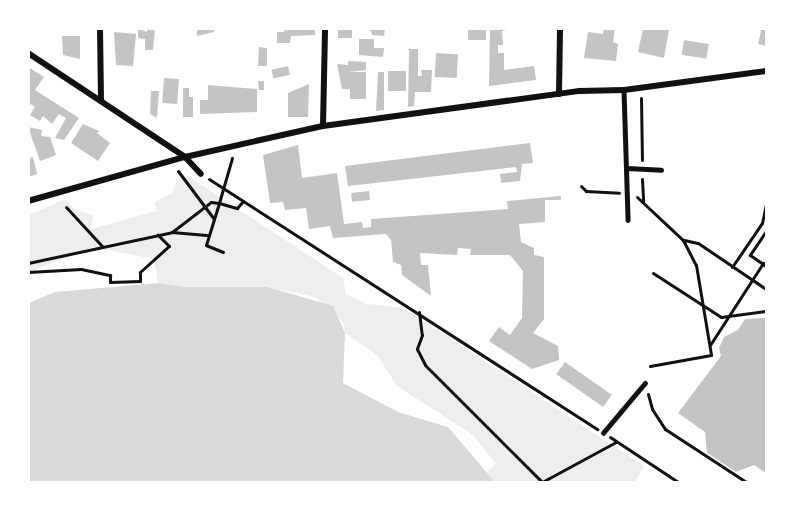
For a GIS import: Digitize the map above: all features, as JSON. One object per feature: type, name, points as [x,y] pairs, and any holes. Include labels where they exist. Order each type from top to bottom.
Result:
[{"type":"street","points":[[100,28],[101,101]]},
{"type":"street","points":[[323,126],[325,28]]},
{"type":"street","points":[[559,94],[560,28]]},
{"type":"street","points":[[28,53],[185,157],[201,174]]},
{"type":"street","points":[[28,201],[185,157],[323,126],[559,94],[624,90],[766,71]]},
{"type":"lane","points":[[624,90],[628,220]]},
{"type":"lane","points":[[627,168],[661,170]]},
{"type":"lane","points":[[603,433],[645,383]]},
{"type":"path","points":[[641,88],[643,201]]},
{"type":"path","points":[[223,252],[206,245],[233,156],[243,154],[242,145]]},
{"type":"path","points":[[178,171],[214,219]]},
{"type":"path","points":[[201,174],[419,312],[678,483]]},
{"type":"path","points":[[581,186],[586,191],[628,193],[643,201],[683,240],[696,265],[711,354],[650,366]]},
{"type":"path","points":[[172,232],[205,207],[219,203],[237,208],[243,201]]},
{"type":"path","points":[[732,267],[762,223],[766,204]]},
{"type":"path","points":[[66,207],[102,246]]},
{"type":"path","points":[[710,346],[752,280],[765,264],[750,255],[766,231]]},
{"type":"path","points":[[28,263],[172,232],[209,235]]},
{"type":"path","points":[[28,272],[81,270],[110,275],[110,282],[140,281],[140,272],[169,246],[158,235]]},
{"type":"path","points":[[683,240],[698,243],[766,289]]},
{"type":"path","points":[[653,273],[721,317],[766,311]]},
{"type":"path","points":[[419,312],[422,335],[417,349],[425,366],[542,483],[616,442]]},
{"type":"path","points":[[645,383],[652,409],[665,429],[746,483]]},
{"type":"shaded area","points":[[188,176],[343,278],[346,294],[367,304],[404,308],[644,466],[635,482],[495,482],[487,472],[496,464],[473,435],[397,386],[377,355],[345,333],[343,322],[315,297],[268,287],[186,287],[158,283],[154,259],[93,247],[29,272],[29,215],[65,199],[75,209],[93,216],[91,229],[156,211],[155,202],[172,193],[177,182]]},
{"type":"shaded area","points":[[158,283],[186,287],[268,287],[333,306],[345,333],[343,383],[398,412],[448,427],[495,482],[29,482],[29,303],[55,292]]},
{"type":"building","points":[[138,28],[147,32],[147,28],[155,28],[153,50],[145,50],[145,39],[138,38]]},
{"type":"building","points":[[197,28],[214,28],[214,32],[197,36]]},
{"type":"building","points":[[285,28],[315,28],[315,35],[291,36],[290,43],[277,43],[277,32],[284,32]]},
{"type":"building","points":[[362,28],[385,28],[384,36],[372,35],[371,31]]},
{"type":"building","points":[[468,28],[486,28],[486,40],[468,40]]},
{"type":"building","points":[[490,28],[515,28],[502,31],[503,45],[498,45],[498,53],[504,53],[504,70],[534,66],[536,80],[489,86]]},
{"type":"building","points":[[604,28],[615,28],[613,42],[618,44],[616,61],[584,58],[588,32],[603,34]]},
{"type":"building","points":[[643,28],[669,30],[664,58],[638,52]]},
{"type":"building","points":[[753,28],[766,28],[766,46],[758,44],[761,31]]},
{"type":"building","points":[[338,30],[352,30],[352,38],[338,38]]},
{"type":"building","points":[[114,32],[136,34],[133,66],[116,65]]},
{"type":"building","points":[[62,36],[80,36],[80,59],[63,55]]},
{"type":"building","points":[[359,39],[374,39],[374,48],[384,48],[383,57],[359,55]]},
{"type":"building","points":[[684,40],[709,44],[706,59],[682,55]]},
{"type":"building","points":[[259,47],[267,48],[267,66],[258,66]]},
{"type":"building","points":[[409,49],[418,49],[418,76],[422,76],[421,70],[432,70],[431,92],[415,92],[414,106],[408,107]]},
{"type":"building","points":[[436,53],[458,54],[457,78],[435,77]]},
{"type":"building","points":[[348,61],[366,62],[366,70],[348,72],[366,72],[366,99],[350,99],[350,89],[342,89],[337,64],[348,65]]},
{"type":"building","points":[[288,66],[290,75],[273,79],[271,70]]},
{"type":"building","points":[[28,67],[44,77],[35,90],[79,118],[64,140],[55,138],[66,118],[59,114],[52,124],[43,116],[40,121],[30,115],[35,107],[31,104],[28,108]]},
{"type":"building","points":[[388,71],[406,71],[406,91],[388,91]]},
{"type":"building","points":[[378,72],[384,72],[384,110],[376,111]]},
{"type":"building","points":[[164,78],[179,79],[177,104],[162,103]]},
{"type":"building","points":[[258,81],[264,81],[264,90],[259,90]]},
{"type":"building","points":[[309,84],[308,117],[288,117],[288,93]]},
{"type":"building","points":[[208,85],[257,89],[257,112],[200,114],[200,100],[208,100]]},
{"type":"building","points":[[183,88],[189,88],[189,97],[193,97],[193,117],[183,117]]},
{"type":"building","points":[[151,91],[159,91],[157,118],[150,114]]},
{"type":"building","points":[[83,124],[99,131],[97,133],[110,143],[98,161],[71,143]]},
{"type":"building","points":[[28,127],[42,130],[41,136],[50,137],[56,155],[40,161]]},
{"type":"building","points":[[530,143],[533,163],[522,164],[520,181],[501,183],[500,174],[517,172],[516,167],[348,186],[345,166]]},
{"type":"building","points":[[298,145],[302,178],[337,173],[344,224],[362,222],[363,228],[371,227],[371,219],[508,209],[507,201],[561,196],[561,200],[545,200],[545,222],[519,224],[521,242],[534,248],[534,255],[544,257],[544,319],[533,333],[558,346],[559,360],[532,369],[489,341],[499,327],[510,335],[522,318],[523,271],[510,255],[470,255],[471,249],[458,248],[457,255],[420,253],[421,265],[428,265],[431,296],[402,275],[401,265],[393,262],[391,240],[386,234],[333,238],[330,226],[309,229],[306,208],[285,210],[283,202],[270,203],[263,155]]},
{"type":"building","points":[[33,157],[37,174],[28,177],[28,158]]},
{"type":"building","points":[[369,191],[370,200],[352,202],[351,193]]},
{"type":"building","points":[[766,318],[766,473],[754,465],[736,472],[707,453],[705,432],[678,413],[721,356],[719,348],[724,337],[738,330],[745,319]]},
{"type":"building","points":[[565,362],[612,395],[603,407],[556,374]]}]
